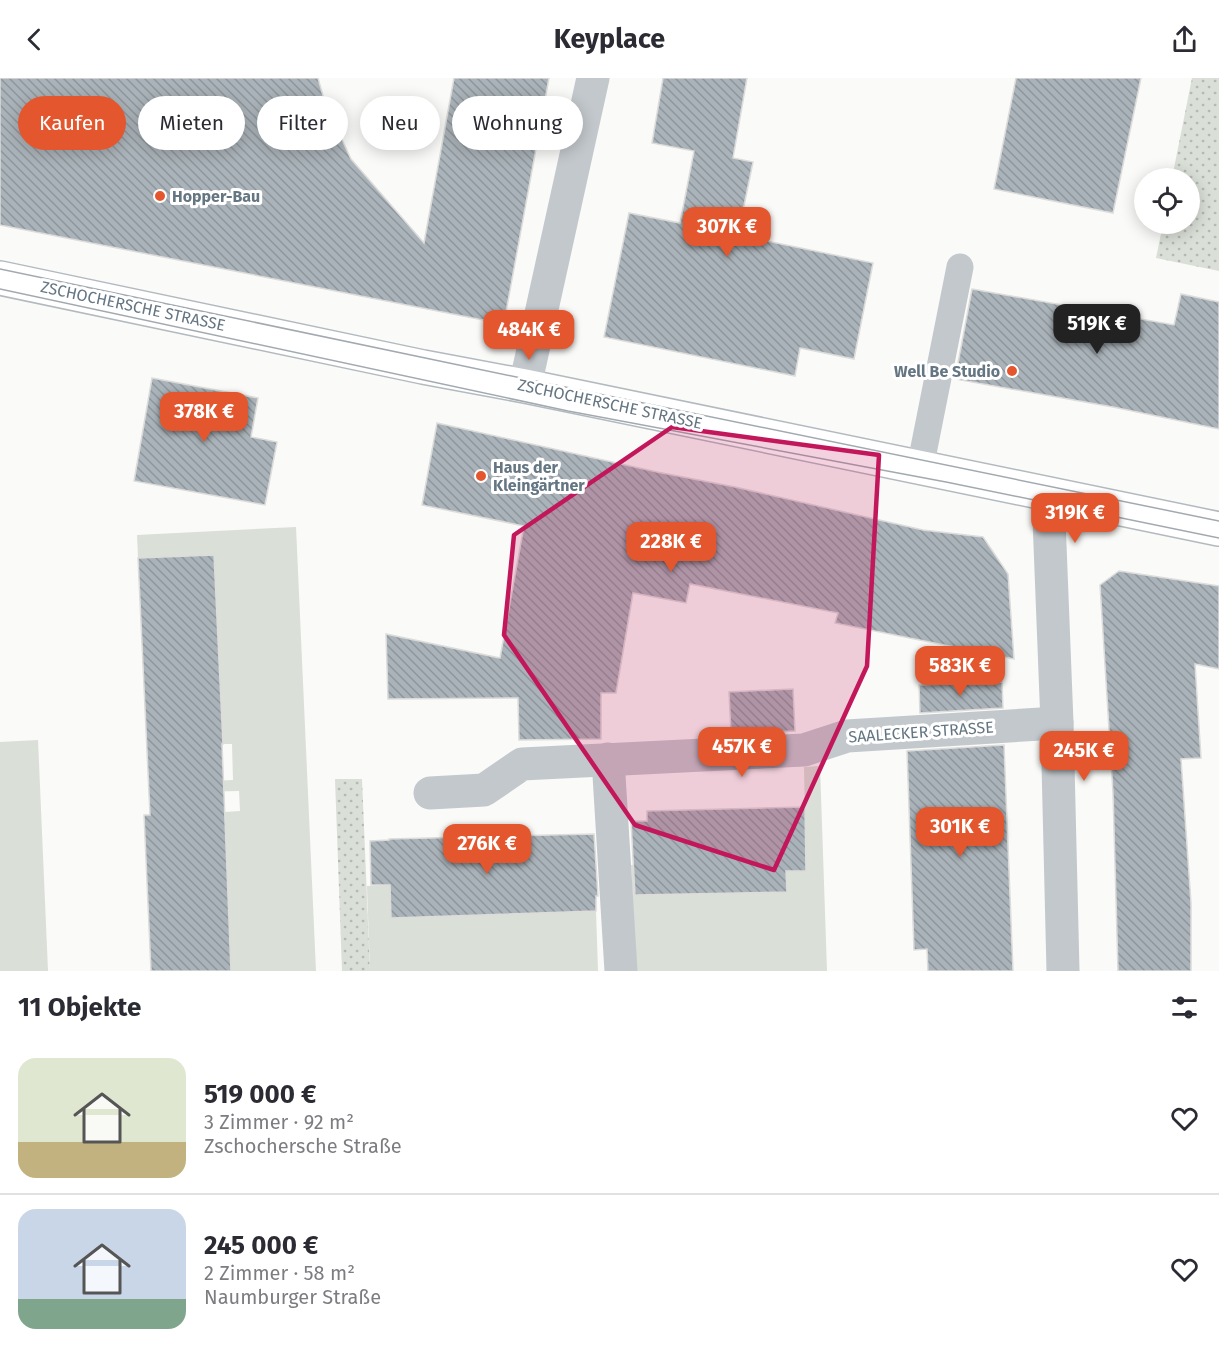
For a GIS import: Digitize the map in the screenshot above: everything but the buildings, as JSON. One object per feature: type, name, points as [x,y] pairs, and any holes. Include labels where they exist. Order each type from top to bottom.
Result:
[{"type":"main road","name":"ZSCHOCHERSCHE STRASSE","points":[[0,278],[423,367],[1219,529]]},
{"type":"street","points":[[525,386],[593,78]]},
{"type":"street","points":[[1048,494],[1063,971]]},
{"type":"street","name":"SAALECKER STRASSE","points":[[430,793],[484,790],[522,764],[804,750],[847,736],[1057,723]]},
{"type":"street","points":[[608,759],[621,971]]},
{"type":"lane","points":[[920,468],[960,267]]},
{"type":"highlighted area","points":[[672,427],[879,455],[867,666],[774,870],[635,825],[504,635],[514,535]]},
{"type":"shaded area","points":[[1192,78],[1219,78],[1219,271],[1156,258],[1161,234],[1200,234],[1200,168],[1174,168]]},
{"type":"shaded area","points":[[296,527],[316,971],[231,971],[225,812],[240,811],[239,791],[191,792],[191,782],[233,780],[232,744],[223,744],[214,555],[138,558],[137,535]]},
{"type":"shaded area","points":[[38,740],[48,971],[0,971],[0,742]]},
{"type":"shaded area","points":[[820,766],[827,971],[636,971],[631,865],[648,864],[649,895],[787,892],[786,871],[806,871],[804,767]]},
{"type":"shaded area","points":[[335,779],[362,779],[370,971],[342,971]]},
{"type":"shaded area","points":[[390,885],[392,918],[596,911],[598,971],[370,971],[367,886]]},
{"type":"tram line","points":[[0,269],[1219,521]]},
{"type":"tram line","points":[[0,289],[568,411],[946,482],[1219,538]]},
{"type":"place","name":"Hopper-Bau","points":[[160,196]]},
{"type":"place","name":"Well Be Studio","points":[[1012,371]]},
{"type":"place","name":"Haus der Kleingärtner","points":[[481,476]]}]
